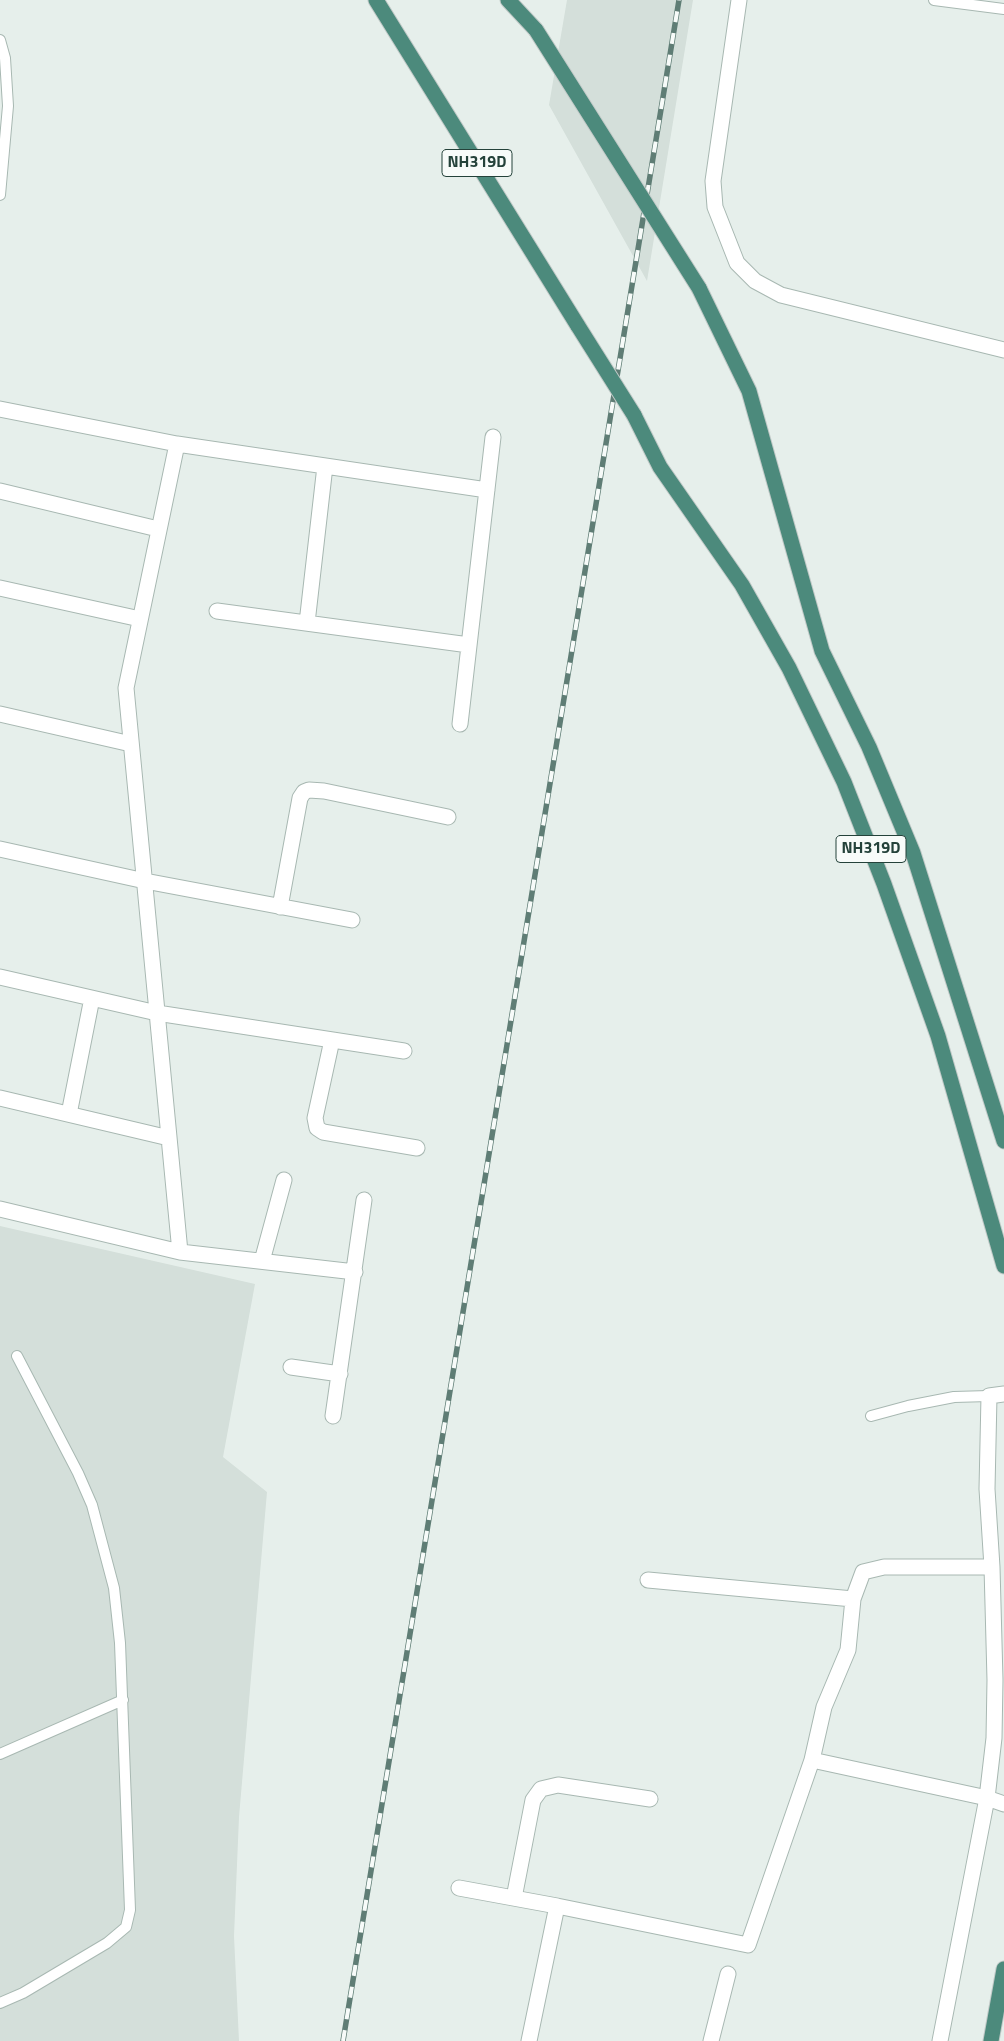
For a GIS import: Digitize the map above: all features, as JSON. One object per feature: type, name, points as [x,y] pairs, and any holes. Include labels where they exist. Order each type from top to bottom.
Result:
[{"type":"highway","name":"NH319D","points":[[376,0],[634,415],[660,466],[742,585],[789,668],[844,782],[884,884],[938,1036],[1004,1266]]},
{"type":"highway","name":"NH319D","points":[[508,0],[536,30],[699,288],[749,391],[822,651],[869,747],[913,853],[1004,1141]]},
{"type":"highway","points":[[991,2041],[1004,1969]]},
{"type":"street","points":[[739,0],[713,181],[715,207],[737,263],[755,281],[780,295],[1004,350]]},
{"type":"street","points":[[0,409],[177,444],[487,490]]},
{"type":"street","points":[[460,724],[493,437]]},
{"type":"street","points":[[177,444],[126,688],[180,1252]]},
{"type":"street","points":[[307,623],[325,466]]},
{"type":"street","points":[[0,491],[158,529]]},
{"type":"street","points":[[0,588],[140,618]]},
{"type":"street","points":[[217,611],[469,645]]},
{"type":"street","points":[[0,714],[131,744]]},
{"type":"street","points":[[280,907],[300,798],[309,790],[324,790],[448,817]]},
{"type":"street","points":[[0,849],[144,881],[352,920]]},
{"type":"street","points":[[0,977],[157,1013],[404,1051]]},
{"type":"street","points":[[69,1114],[92,998]]},
{"type":"street","points":[[332,1040],[315,1118],[317,1128],[323,1132],[417,1148]]},
{"type":"street","points":[[0,1098],[169,1138]]},
{"type":"street","points":[[262,1261],[284,1180]]},
{"type":"street","points":[[333,1416],[364,1200]]},
{"type":"street","points":[[0,1209],[180,1252],[355,1272]]},
{"type":"street","points":[[291,1367],[340,1374]]},
{"type":"street","points":[[940,2041],[987,1798],[994,1738],[995,1680],[992,1567],[986,1489],[989,1396],[1004,1394]]},
{"type":"street","points":[[459,1888],[748,1945],[812,1760],[824,1708],[848,1650],[853,1598],[863,1572],[872,1568],[992,1567]]},
{"type":"street","points":[[648,1580],[853,1598]]},
{"type":"street","points":[[812,1760],[987,1798],[1004,1804]]},
{"type":"street","points":[[514,1898],[533,1800],[541,1789],[558,1786],[650,1799]]},
{"type":"street","points":[[529,2041],[557,1906]]},
{"type":"street","points":[[711,2041],[728,1974]]},
{"type":"lane","points":[[934,0],[1004,9]]},
{"type":"lane","points":[[0,40],[5,58],[8,106],[0,195]]},
{"type":"lane","points":[[0,2003],[23,1993],[119,1934],[129,1920],[130,1892],[120,1643],[114,1588],[92,1505],[78,1473],[17,1356]]},
{"type":"lane","points":[[870,1416],[954,1397],[989,1396]]},
{"type":"lane","points":[[0,1754],[123,1700]]},
{"type":"shaded area","points":[[567,0],[693,0],[647,281],[549,105]]},
{"type":"shaded area","points":[[0,1226],[255,1284],[223,1457],[267,1492],[239,1817],[234,1936],[239,2041],[0,2041]]},
{"type":"railway","points":[[343,2041],[679,0]]}]
